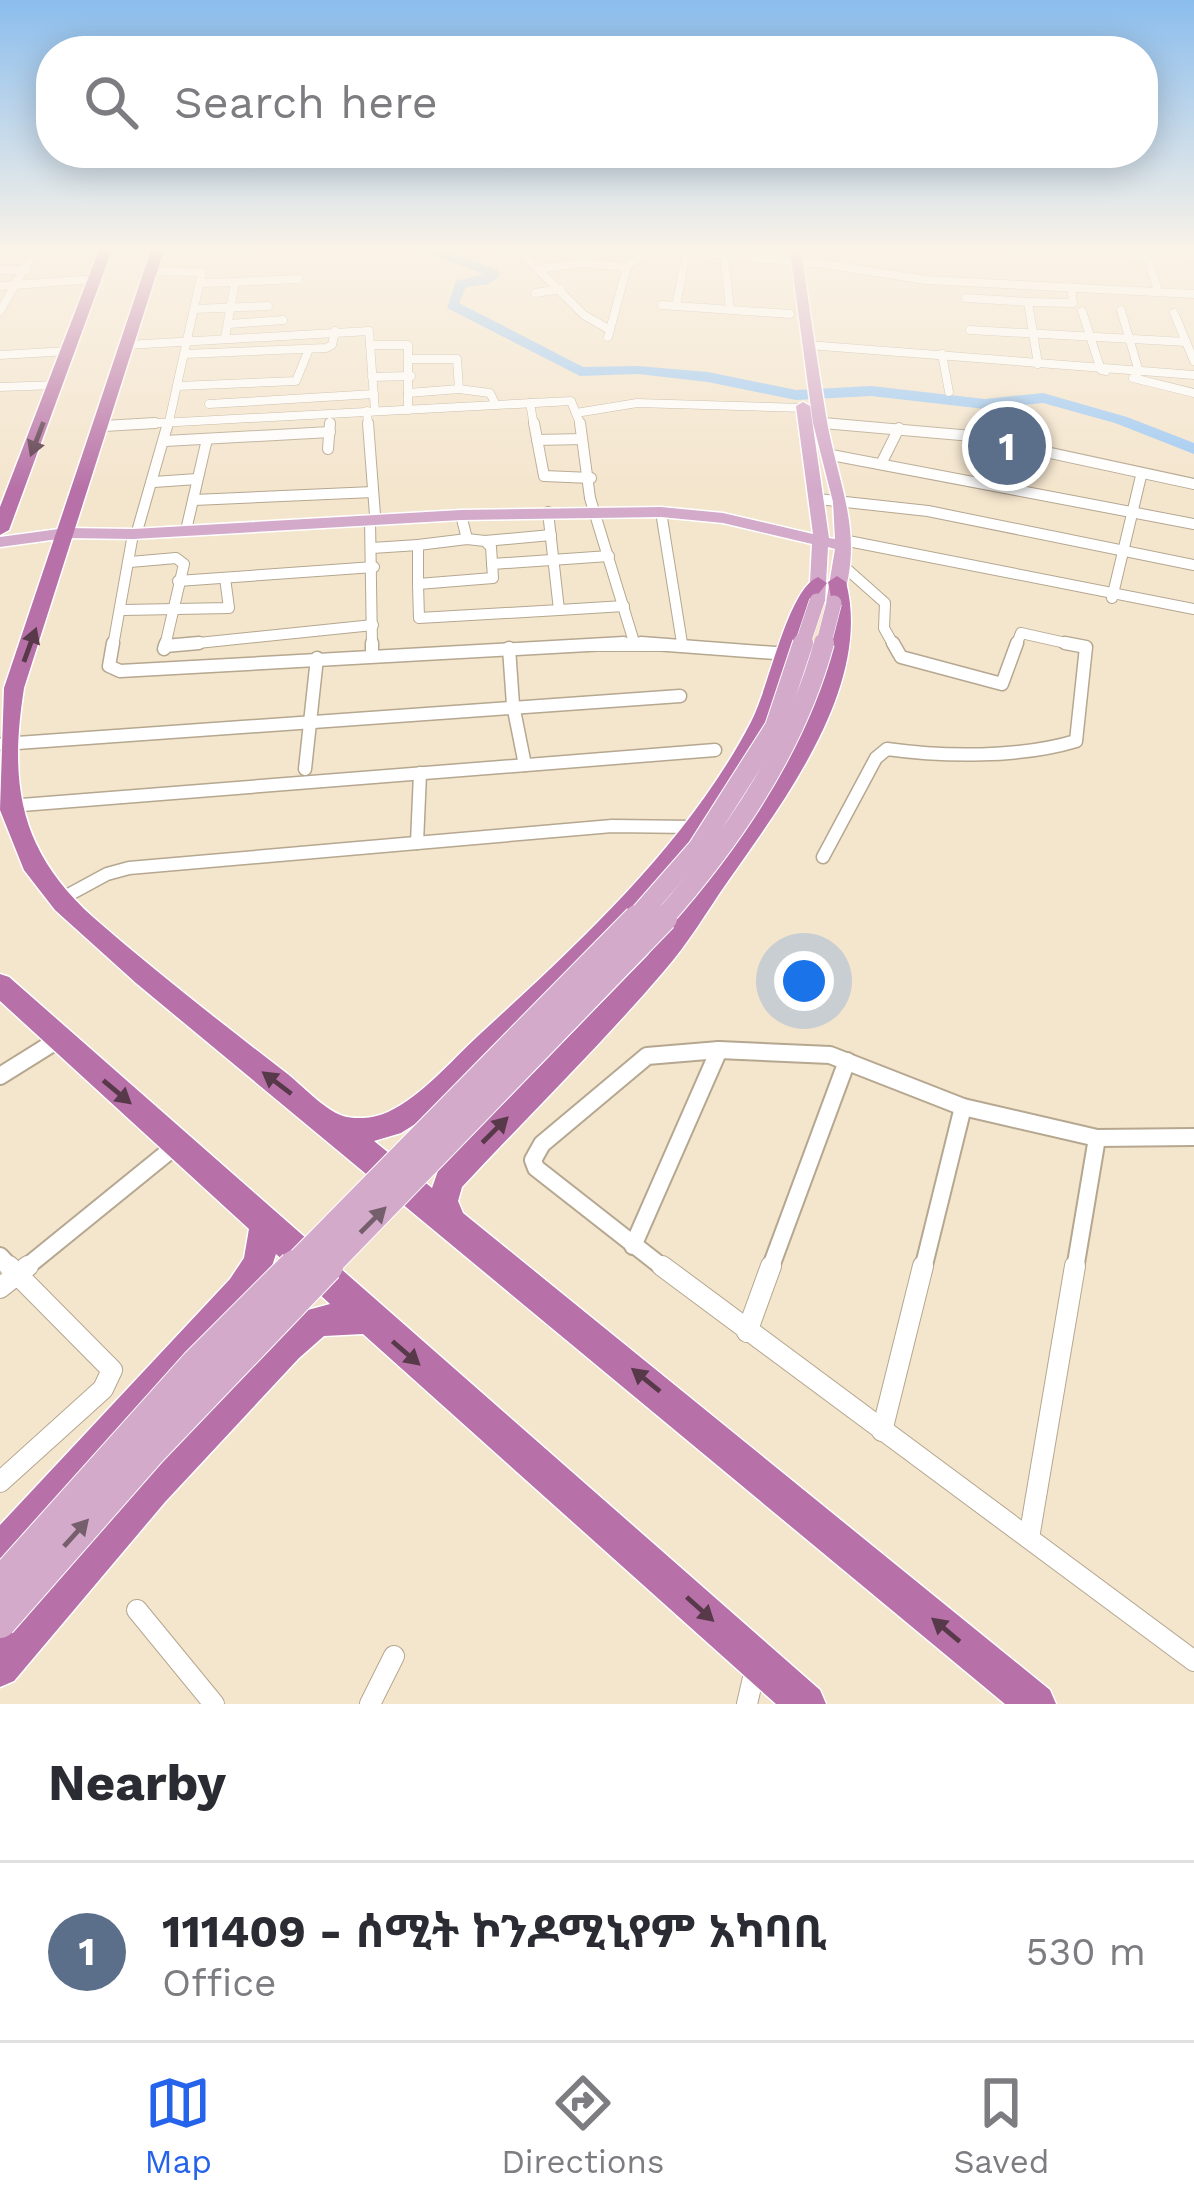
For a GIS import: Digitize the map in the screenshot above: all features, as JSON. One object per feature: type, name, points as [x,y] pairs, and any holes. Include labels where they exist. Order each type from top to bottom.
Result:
[{"type":"highway","points":[[0,535],[76,330]]},
{"type":"highway","points":[[132,330],[14,688],[3,744],[7,806],[34,867],[59,900],[210,1033],[335,1127],[641,1375],[1036,1704]]},
{"type":"highway","points":[[335,1127],[369,1133],[392,1127],[421,1106],[608,930],[693,827],[758,731],[806,597],[833,574],[842,602],[838,646],[821,712],[794,770],[657,962],[449,1180],[443,1201],[453,1226]]},
{"type":"highway","points":[[0,984],[56,1041],[178,1144],[367,1319],[806,1704]]},
{"type":"highway","points":[[0,1552],[241,1290],[259,1262],[265,1227]]},
{"type":"highway","points":[[0,1667],[152,1489],[287,1346],[316,1322],[367,1319]]},
{"type":"main road","points":[[0,1622],[157,1443],[557,1033],[713,857],[767,776],[820,657],[841,502],[808,396],[793,330]]},
{"type":"main road","points":[[0,1585],[196,1364],[604,956],[698,848],[775,727],[833,574],[820,523],[805,330]]},
{"type":"main road","points":[[0,535],[594,509],[820,523]]},
{"type":"main road","points":[[135,531],[594,509],[686,509],[786,526],[820,523]]},
{"type":"main road","points":[[820,523],[833,574]]},
{"type":"street","points":[[190,330],[154,482],[135,531],[109,666],[120,671],[634,642],[788,654]]},
{"type":"street","points":[[225,338],[227,330]]},
{"type":"street","points":[[970,330],[1186,342]]},
{"type":"street","points":[[1030,330],[1038,364]]},
{"type":"street","points":[[1088,330],[1101,370]]},
{"type":"street","points":[[1127,330],[1139,372]]},
{"type":"street","points":[[1181,330],[1194,361]]},
{"type":"street","points":[[185,354],[310,349],[332,345],[335,331]]},
{"type":"street","points":[[127,345],[369,332],[374,394],[372,654]]},
{"type":"street","points":[[370,345],[406,344],[411,376],[408,410]]},
{"type":"street","points":[[808,345],[1194,375]]},
{"type":"street","points":[[178,386],[300,378],[310,349]]},
{"type":"street","points":[[0,356],[68,351]]},
{"type":"street","points":[[204,420],[224,352]]},
{"type":"street","points":[[942,354],[949,392]]},
{"type":"street","points":[[409,359],[457,359],[459,389]]},
{"type":"street","points":[[1101,370],[1194,393]]},
{"type":"street","points":[[372,377],[411,376]]},
{"type":"street","points":[[282,382],[291,415]]},
{"type":"street","points":[[0,387],[57,385]]},
{"type":"street","points":[[408,393],[484,390],[496,405]]},
{"type":"street","points":[[208,404],[374,394]]},
{"type":"street","points":[[576,413],[637,403],[808,396]]},
{"type":"street","points":[[104,426],[571,401],[594,509],[634,642]]},
{"type":"street","points":[[530,403],[544,476],[591,478]]},
{"type":"street","points":[[328,449],[331,412]]},
{"type":"street","points":[[248,436],[251,417]]},
{"type":"street","points":[[820,423],[991,440],[1194,484]]},
{"type":"street","points":[[882,462],[899,428]]},
{"type":"street","points":[[164,441],[329,432]]},
{"type":"street","points":[[187,526],[207,439]]},
{"type":"street","points":[[537,440],[582,439]]},
{"type":"street","points":[[826,454],[1194,524]]},
{"type":"street","points":[[1113,595],[1141,476]]},
{"type":"street","points":[[154,482],[197,479]]},
{"type":"street","points":[[194,500],[373,491]]},
{"type":"street","points":[[820,523],[841,502],[928,511],[1194,565]]},
{"type":"street","points":[[548,512],[559,610]]},
{"type":"street","points":[[662,512],[682,643]]},
{"type":"street","points":[[461,515],[467,539]]},
{"type":"street","points":[[372,548],[551,535]]},
{"type":"street","points":[[418,584],[493,578],[485,541]]},
{"type":"street","points":[[418,545],[419,618],[624,606]]},
{"type":"street","points":[[492,564],[609,556]]},
{"type":"street","points":[[130,562],[176,558],[184,565],[160,669]]},
{"type":"street","points":[[178,581],[374,567]]},
{"type":"street","points":[[833,574],[1113,595],[1194,612]]},
{"type":"street","points":[[823,857],[876,758],[887,749],[951,758],[1069,747],[1081,727],[1086,647],[1021,633],[1002,684],[901,657],[884,628],[885,603],[833,574]]},
{"type":"street","points":[[225,578],[230,636]]},
{"type":"street","points":[[123,610],[229,608]]},
{"type":"street","points":[[165,646],[373,625]]},
{"type":"street","points":[[509,648],[513,705],[525,765]]},
{"type":"street","points":[[305,769],[317,658]]},
{"type":"street","points":[[3,744],[680,696]]},
{"type":"street","points":[[7,806],[716,750]]},
{"type":"street","points":[[417,843],[420,773]]},
{"type":"street","points":[[59,900],[107,874],[129,868],[613,826],[693,827]]},
{"type":"street","points":[[0,1076],[56,1041]]},
{"type":"street","points":[[633,1246],[719,1050]]},
{"type":"street","points":[[1194,1137],[1097,1138],[963,1107],[847,1061],[807,1051],[719,1050],[647,1056],[542,1144],[532,1160],[633,1246],[1194,1661]]},
{"type":"street","points":[[747,1332],[847,1061]]},
{"type":"street","points":[[881,1431],[963,1107]]},
{"type":"street","points":[[1029,1538],[1097,1138]]},
{"type":"street","points":[[0,1288],[178,1144]]},
{"type":"street","points":[[0,1256],[112,1370],[104,1389],[0,1482]]},
{"type":"street","points":[[137,1610],[214,1704]]},
{"type":"street","points":[[370,1704],[394,1656]]},
{"type":"street","points":[[747,1704],[757,1660]]},
{"type":"waterway","points":[[499,330],[580,372],[638,370],[708,377],[796,395],[871,391],[985,404],[1043,398],[1121,420],[1194,449]]},
{"type":"place","name":"111409 - ሰሚት ኮንዶሚኒየም አካባቢ","points":[[1007,446]]}]
